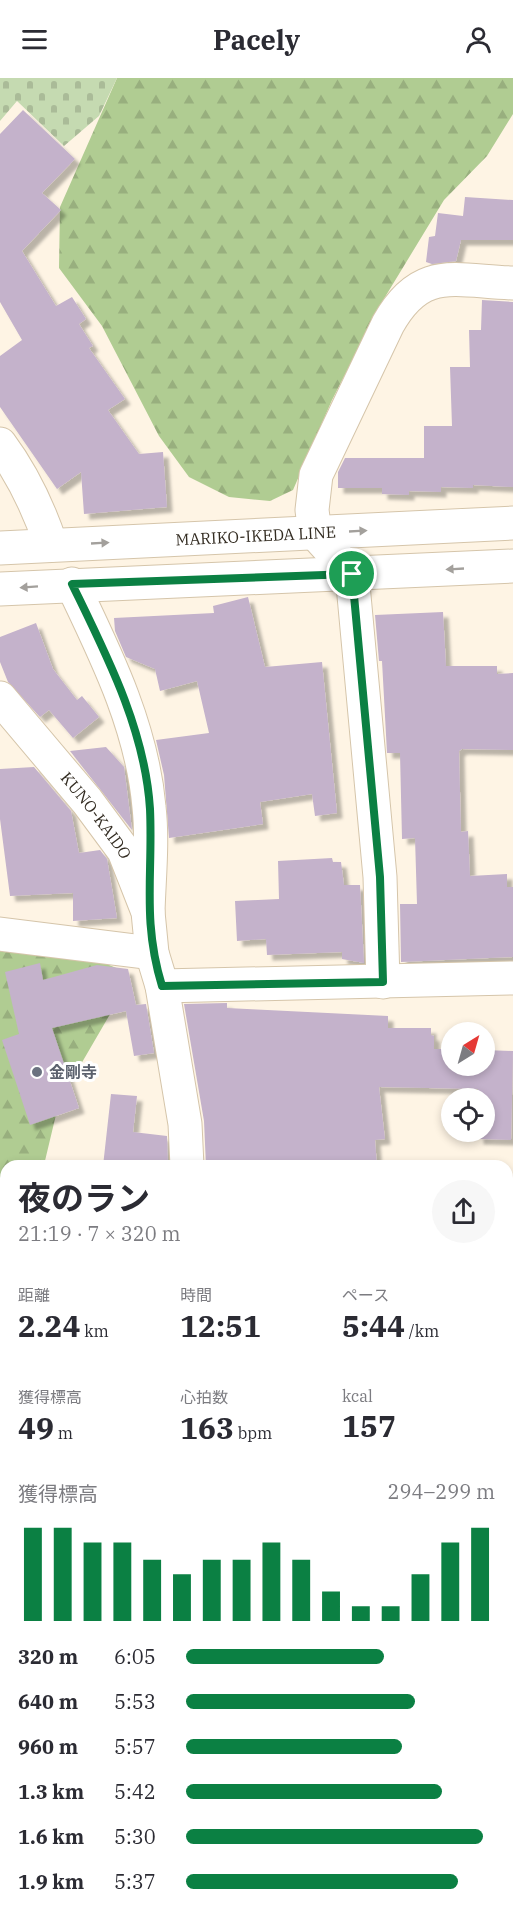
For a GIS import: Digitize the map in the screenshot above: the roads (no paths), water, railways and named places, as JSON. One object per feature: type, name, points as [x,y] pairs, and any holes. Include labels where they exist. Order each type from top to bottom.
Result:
[{"type":"street","points":[[383,982],[380,877],[352,574],[315,532],[312,510],[316,475],[399,304],[413,290],[433,280],[513,282]]},
{"type":"street","points":[[0,444],[19,471],[44,522],[51,545]]},
{"type":"street","name":"MARIKO-IKEDA LINE","points":[[0,548],[513,523]]},
{"type":"street","points":[[0,589],[513,566]]},
{"type":"street","points":[[72,584],[116,676],[136,737],[150,807],[148,912]]},
{"type":"street","name":"KUNO-KAIDO","points":[[0,698],[87,801],[124,850],[148,912],[152,953],[162,986],[185,1124],[186,1160]]},
{"type":"street","points":[[0,934],[152,953]]},
{"type":"street","points":[[162,986],[513,978]]},
{"type":"place","name":"金剛寺","points":[[37,1072]]}]
